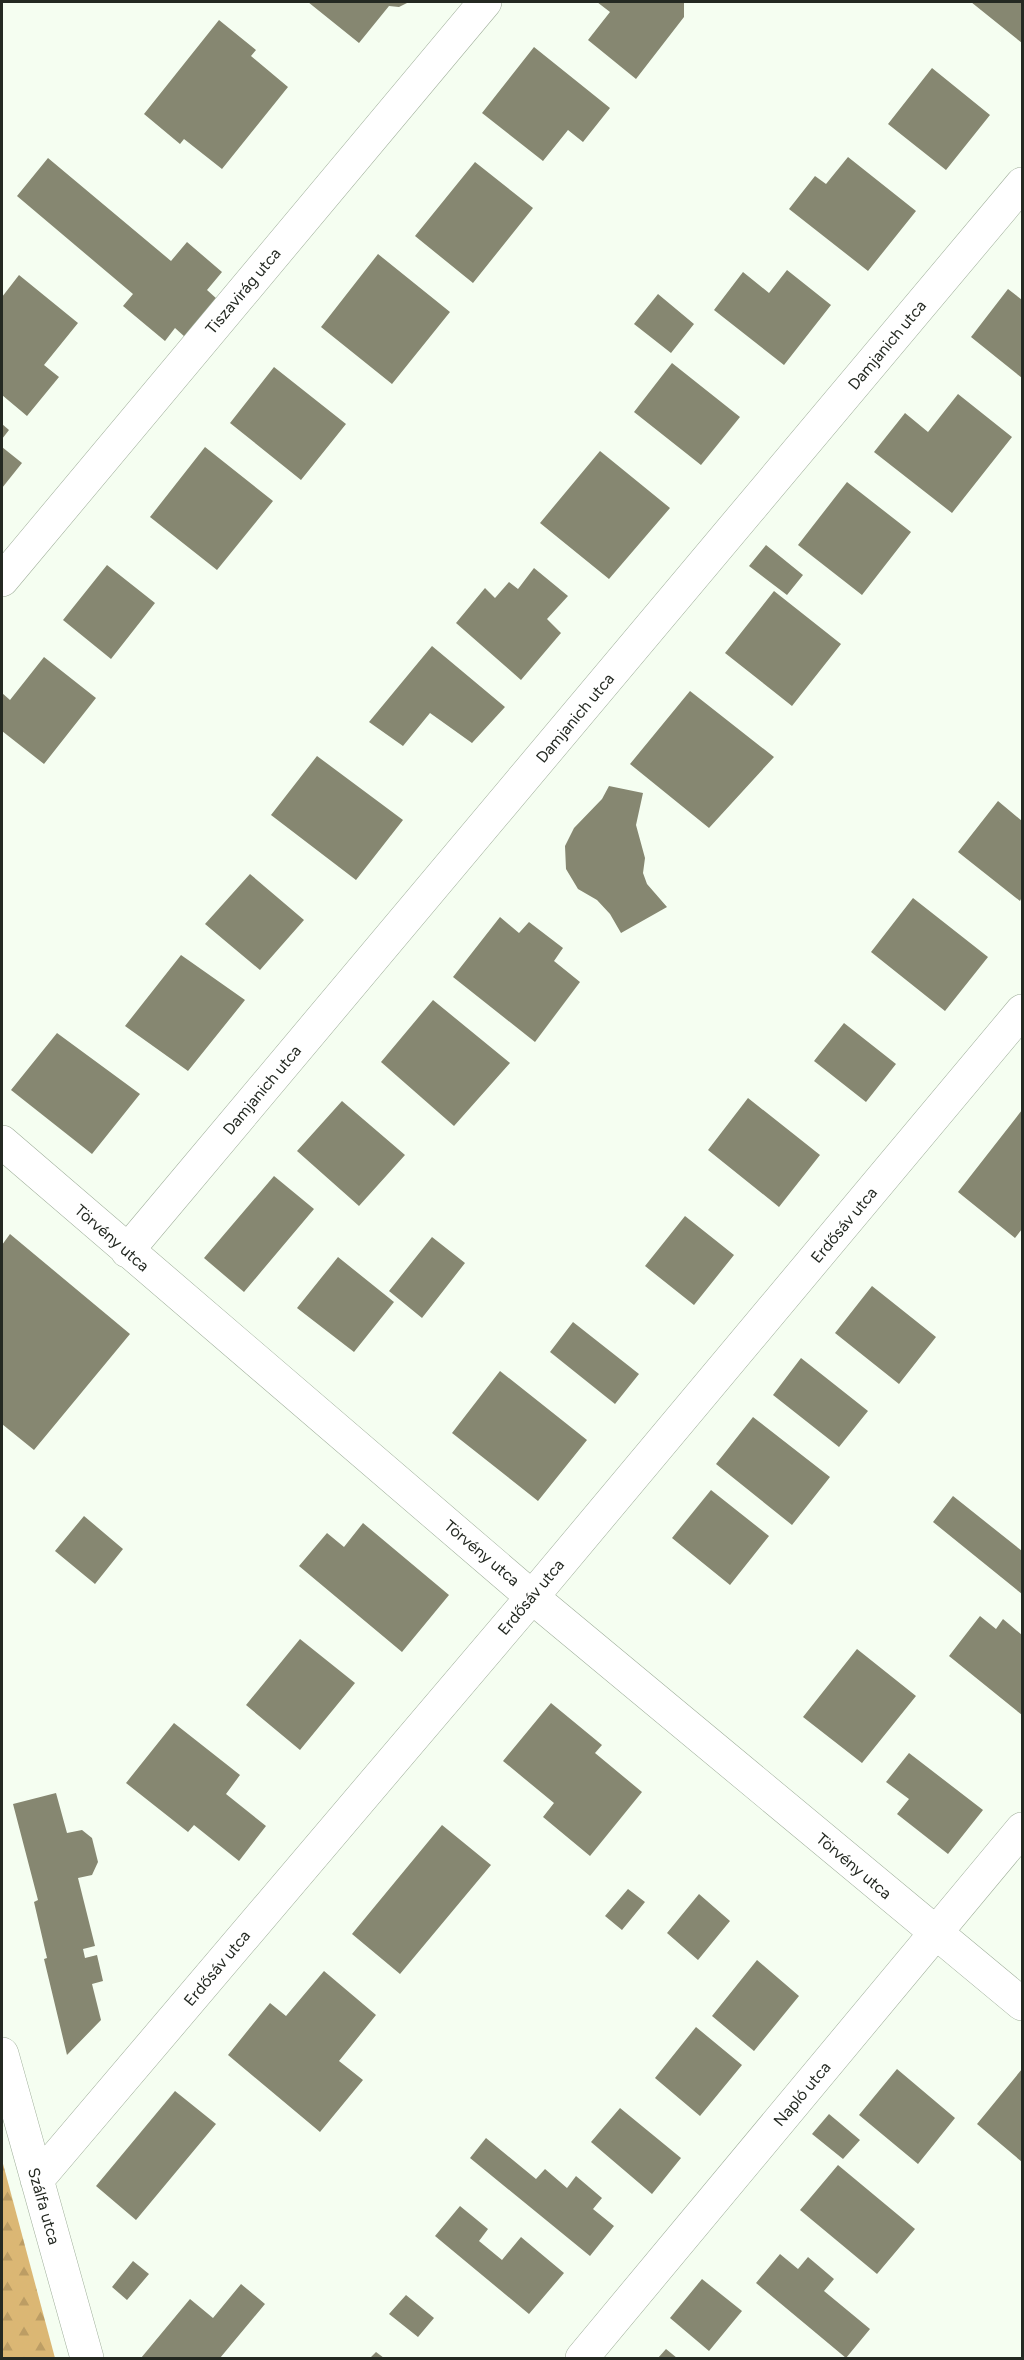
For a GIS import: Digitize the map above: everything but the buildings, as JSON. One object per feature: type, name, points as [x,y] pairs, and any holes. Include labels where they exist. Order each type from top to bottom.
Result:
[{"type":"street","name":"Tiszavirág utca","points":[[2,580],[485,2]]},
{"type":"street","name":"Damjanich utca","points":[[127,1251],[1023,184]]},
{"type":"street","name":"Erdősáv utca","points":[[37,2180],[532,1597],[1023,1011]]},
{"type":"street","name":"Törvény utca","points":[[2,1142],[532,1597],[935,1934],[1023,2004]]},
{"type":"street","name":"Napló utca","points":[[582,2358],[1023,1829]]},
{"type":"street","name":"Szálfa utca","points":[[2,2054],[87,2358]]},
{"type":"green space","points":[[2,2160],[55,2358],[2,2358]]}]
